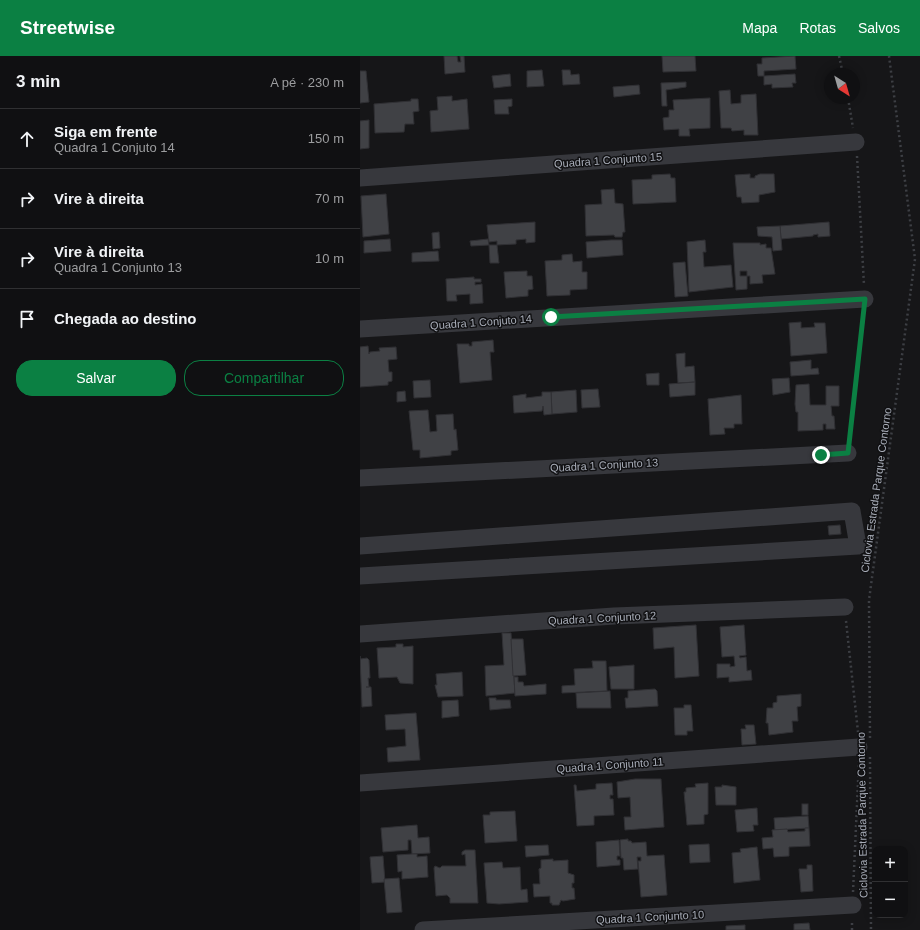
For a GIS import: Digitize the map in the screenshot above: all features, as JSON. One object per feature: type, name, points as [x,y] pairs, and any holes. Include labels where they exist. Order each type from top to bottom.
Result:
[{"type":"street","name":"Quadra 1 Conjunto 15","points":[[360,178],[856,142]]},
{"type":"street","name":"Quadra 1 Conjuto 14","points":[[360,330],[865,299]]},
{"type":"street","name":"Quadra 1 Conjunto 13","points":[[360,478],[848,453]]},
{"type":"street","points":[[360,546],[852,511],[858,546],[360,576]]},
{"type":"street","name":"Quadra 1 Conjunto 12","points":[[360,634],[614,616],[845,606]]},
{"type":"street","name":"Quadra 1 Conjunto 11","points":[[360,783],[866,749]]},
{"type":"street","name":"Quadra 1 Conjunto 10","points":[[423,930],[853,905]]},
{"type":"path","points":[[839,56],[842,68]]},
{"type":"path","name":"Ciclovia Estrada Parque Contorno","points":[[872,930],[866,749],[869,600],[916,260],[889,56]]},
{"type":"path","points":[[848,453],[865,299],[856,142],[849,104]]},
{"type":"path","points":[[845,606],[866,749],[852,930]]},
{"type":"building","points":[[444,56],[457,56],[458,62],[461,62],[460,56],[464,56],[465,72],[445,74]]},
{"type":"building","points":[[662,56],[695,56],[696,71],[663,72]]},
{"type":"building","points":[[795,56],[796,69],[764,71],[764,76],[758,76],[757,64],[762,64],[762,58]]},
{"type":"building","points":[[542,70],[544,86],[527,87],[527,71]]},
{"type":"building","points":[[562,70],[570,70],[571,75],[579,74],[580,84],[563,85]]},
{"type":"building","points":[[360,71],[366,71],[369,102],[360,103]]},
{"type":"building","points":[[510,74],[511,86],[494,88],[492,76]]},
{"type":"building","points":[[795,74],[796,83],[792,83],[793,87],[772,88],[772,84],[764,85],[764,76]]},
{"type":"building","points":[[686,82],[686,87],[666,90],[667,106],[662,106],[661,83]]},
{"type":"building","points":[[639,85],[640,94],[614,97],[613,87]]},
{"type":"building","points":[[730,90],[731,104],[741,103],[741,95],[756,94],[758,135],[744,135],[744,130],[732,131],[731,128],[721,128],[719,91]]},
{"type":"building","points":[[452,96],[452,101],[467,99],[469,129],[431,132],[430,111],[438,110],[437,97]]},
{"type":"building","points":[[710,98],[710,128],[689,129],[690,136],[679,136],[679,129],[664,130],[663,118],[669,117],[669,110],[674,110],[673,100]]},
{"type":"building","points":[[411,99],[418,99],[419,111],[413,112],[414,124],[405,124],[404,132],[375,133],[374,104],[411,101]]},
{"type":"building","points":[[512,99],[512,106],[508,107],[509,114],[495,114],[494,100]]},
{"type":"building","points":[[369,120],[369,148],[360,149],[360,121]]},
{"type":"building","points":[[670,174],[671,178],[675,178],[676,202],[633,204],[632,180],[652,179],[652,175]]},
{"type":"building","points":[[750,174],[750,178],[755,178],[755,176],[760,174],[774,174],[775,192],[759,195],[759,202],[742,203],[741,197],[737,197],[735,175]]},
{"type":"building","points":[[614,189],[615,203],[623,204],[625,232],[623,232],[622,237],[615,237],[614,235],[586,236],[585,205],[602,204],[601,190]]},
{"type":"building","points":[[386,194],[389,234],[363,237],[361,196]]},
{"type":"building","points":[[535,222],[535,242],[526,243],[526,239],[516,240],[516,244],[497,245],[497,241],[489,242],[487,225]]},
{"type":"building","points":[[829,222],[830,236],[818,237],[818,234],[813,236],[781,239],[780,226]]},
{"type":"building","points":[[780,226],[782,250],[773,251],[772,237],[758,236],[757,227]]},
{"type":"building","points":[[439,232],[440,248],[433,249],[432,233]]},
{"type":"building","points":[[390,239],[391,251],[364,253],[364,241]]},
{"type":"building","points":[[488,239],[489,245],[471,246],[470,241]]},
{"type":"building","points":[[622,240],[623,255],[587,258],[586,242]]},
{"type":"building","points":[[705,240],[706,252],[703,252],[704,267],[731,265],[733,287],[689,292],[687,242]]},
{"type":"building","points":[[733,243],[766,244],[766,248],[771,248],[775,274],[762,275],[763,283],[750,284],[750,276],[747,276],[747,289],[736,290]],"holes":[[[740,271],[747,271],[747,276],[740,276]]]},
{"type":"building","points":[[489,245],[497,245],[499,263],[490,263]]},
{"type":"building","points":[[438,251],[439,261],[412,262],[412,253]]},
{"type":"building","points":[[572,254],[573,262],[582,261],[582,272],[587,272],[587,289],[570,290],[570,295],[547,296],[545,261],[562,260],[562,255]]},
{"type":"building","points":[[685,262],[688,296],[675,297],[673,263]]},
{"type":"building","points":[[527,271],[527,276],[532,276],[533,289],[528,290],[528,296],[506,298],[504,272]]},
{"type":"building","points":[[474,277],[474,279],[481,279],[481,282],[475,282],[475,285],[482,284],[483,303],[470,304],[470,294],[456,295],[457,301],[447,301],[446,279]]},
{"type":"building","points":[[801,322],[801,328],[815,327],[814,323],[825,323],[827,353],[791,356],[789,323]]},
{"type":"building","points":[[493,340],[494,352],[490,352],[492,380],[460,383],[457,344],[469,344],[469,346],[472,346],[472,342]]},
{"type":"building","points":[[368,346],[369,354],[370,352],[380,351],[379,348],[396,347],[397,359],[388,360],[389,372],[392,372],[392,381],[388,382],[388,385],[360,387],[360,347]]},
{"type":"building","points":[[685,353],[685,367],[694,366],[695,382],[678,383],[676,354]]},
{"type":"building","points":[[811,360],[811,369],[818,368],[819,374],[791,376],[790,362]]},
{"type":"building","points":[[659,373],[659,385],[647,385],[646,374]]},
{"type":"building","points":[[789,378],[790,392],[773,395],[772,379]]},
{"type":"building","points":[[430,380],[431,397],[414,398],[413,381]]},
{"type":"building","points":[[695,382],[695,395],[670,397],[669,384]]},
{"type":"building","points":[[809,384],[810,405],[826,405],[826,386],[839,386],[839,406],[831,406],[832,416],[834,416],[835,429],[826,429],[826,424],[823,424],[823,430],[798,431],[798,412],[796,412],[795,404],[796,385]]},
{"type":"building","points":[[598,389],[600,407],[582,408],[581,390]]},
{"type":"building","points":[[576,390],[577,412],[552,414],[551,392]]},
{"type":"building","points":[[405,391],[406,401],[397,402],[397,392]]},
{"type":"building","points":[[542,392],[551,392],[552,414],[544,415],[543,406],[542,411],[514,413],[513,396],[526,394],[526,398],[542,396]]},
{"type":"building","points":[[741,395],[742,424],[734,424],[734,428],[724,428],[725,434],[710,435],[708,399]]},
{"type":"building","points":[[428,410],[430,432],[437,431],[436,415],[453,414],[454,430],[456,429],[458,450],[451,451],[451,455],[420,458],[420,450],[413,450],[409,411]]},
{"type":"building","points":[[840,525],[841,534],[829,535],[828,526]]},
{"type":"building","points":[[696,625],[699,676],[675,678],[674,647],[654,649],[653,628]]},
{"type":"building","points":[[744,625],[746,655],[739,656],[740,658],[746,657],[747,671],[751,670],[752,680],[729,682],[729,677],[717,678],[717,664],[730,664],[730,667],[735,666],[734,656],[722,657],[720,627]]},
{"type":"building","points":[[502,633],[511,633],[515,693],[486,696],[485,666],[504,665]]},
{"type":"building","points":[[511,639],[523,639],[526,675],[513,676]]},
{"type":"building","points":[[396,644],[403,644],[403,647],[413,646],[413,684],[400,683],[397,677],[379,678],[377,648],[396,647]]},
{"type":"building","points":[[367,658],[369,660],[370,678],[368,678],[369,687],[371,687],[372,706],[362,707],[360,659]]},
{"type":"building","points":[[592,661],[606,661],[607,691],[562,693],[562,686],[575,685],[574,669],[593,668]]},
{"type":"building","points":[[634,665],[634,689],[611,689],[609,667]]},
{"type":"building","points":[[462,672],[463,696],[438,697],[435,685],[437,685],[436,674]]},
{"type":"building","points":[[514,677],[518,677],[518,682],[523,682],[524,686],[546,684],[546,694],[515,696]]},
{"type":"building","points":[[655,689],[657,691],[658,706],[626,708],[625,698],[628,698],[628,691]]},
{"type":"building","points":[[610,691],[611,708],[577,708],[576,693]]},
{"type":"building","points":[[801,694],[801,706],[797,707],[798,721],[792,721],[793,732],[769,735],[768,723],[766,723],[767,708],[773,708],[773,703],[777,702],[777,696]]},
{"type":"building","points":[[489,698],[496,698],[496,700],[510,700],[511,708],[490,710]]},
{"type":"building","points":[[458,700],[459,716],[442,718],[442,701]]},
{"type":"building","points":[[684,705],[691,705],[693,731],[687,731],[687,735],[675,735],[674,708],[684,708]]},
{"type":"building","points":[[416,713],[420,760],[388,762],[387,748],[406,746],[405,729],[386,730],[385,715]]},
{"type":"building","points":[[745,725],[754,725],[756,744],[742,745],[741,729],[746,729]]},
{"type":"building","points":[[635,779],[661,779],[664,827],[625,830],[624,817],[631,817],[630,797],[618,798],[617,782]]},
{"type":"building","points":[[612,783],[613,795],[610,795],[610,799],[613,799],[614,815],[594,816],[594,825],[577,826],[574,785],[576,785],[577,791],[596,789],[596,784]]},
{"type":"building","points":[[708,783],[708,814],[704,815],[704,824],[687,825],[684,792],[686,792],[686,788],[696,787],[695,784]]},
{"type":"building","points":[[722,785],[736,787],[736,805],[716,805],[715,787],[722,787]]},
{"type":"building","points":[[802,804],[808,804],[808,815],[802,815]]},
{"type":"building","points":[[757,808],[758,825],[753,825],[754,831],[737,832],[735,810]]},
{"type":"building","points":[[515,811],[517,841],[485,843],[483,815],[490,815],[490,812]]},
{"type":"building","points":[[808,816],[809,828],[775,830],[774,818]]},
{"type":"building","points":[[417,825],[418,838],[429,837],[430,853],[412,854],[411,840],[408,840],[408,850],[383,852],[381,828]]},
{"type":"building","points":[[805,828],[809,828],[810,846],[789,847],[789,856],[774,857],[773,848],[763,849],[762,838],[773,837],[772,830],[787,829],[788,832],[805,831]]},
{"type":"building","points":[[628,839],[628,841],[631,841],[632,843],[646,842],[647,856],[664,855],[667,895],[641,897],[638,861],[641,861],[641,857],[637,857],[638,869],[624,870],[623,858],[621,858],[620,840]]},
{"type":"building","points":[[619,840],[620,856],[617,856],[617,860],[620,860],[620,865],[597,867],[596,842]]},
{"type":"building","points":[[709,844],[710,862],[690,863],[689,845]]},
{"type":"building","points":[[548,845],[549,855],[526,857],[525,846]]},
{"type":"building","points":[[757,847],[760,880],[734,883],[732,853],[741,852],[740,849]]},
{"type":"building","points":[[465,850],[475,850],[478,903],[450,903],[450,898],[447,895],[436,896],[434,868],[435,866],[440,868],[442,866],[466,866],[465,854],[462,855],[462,852]]},
{"type":"building","points":[[417,854],[417,857],[427,856],[428,877],[402,879],[402,871],[398,872],[397,855]]},
{"type":"building","points":[[383,856],[385,882],[372,883],[370,857]]},
{"type":"building","points":[[553,859],[553,861],[568,860],[568,873],[574,875],[574,883],[572,883],[572,888],[574,888],[575,899],[561,900],[559,905],[552,905],[552,903],[550,903],[550,896],[534,897],[533,884],[540,884],[539,869],[541,868],[541,860]]},
{"type":"building","points":[[502,862],[503,868],[520,867],[521,890],[527,889],[528,902],[499,904],[487,903],[484,863]]},
{"type":"building","points":[[807,865],[812,865],[813,891],[801,892],[799,869],[807,869]]},
{"type":"building","points":[[399,878],[402,912],[387,913],[384,879]]},
{"type":"building","points":[[809,923],[810,930],[794,930],[794,924]]},
{"type":"building","points":[[745,925],[745,930],[726,930],[726,926]]},
{"type":"route","points":[[551,317],[865,299],[848,453],[821,455]]}]
